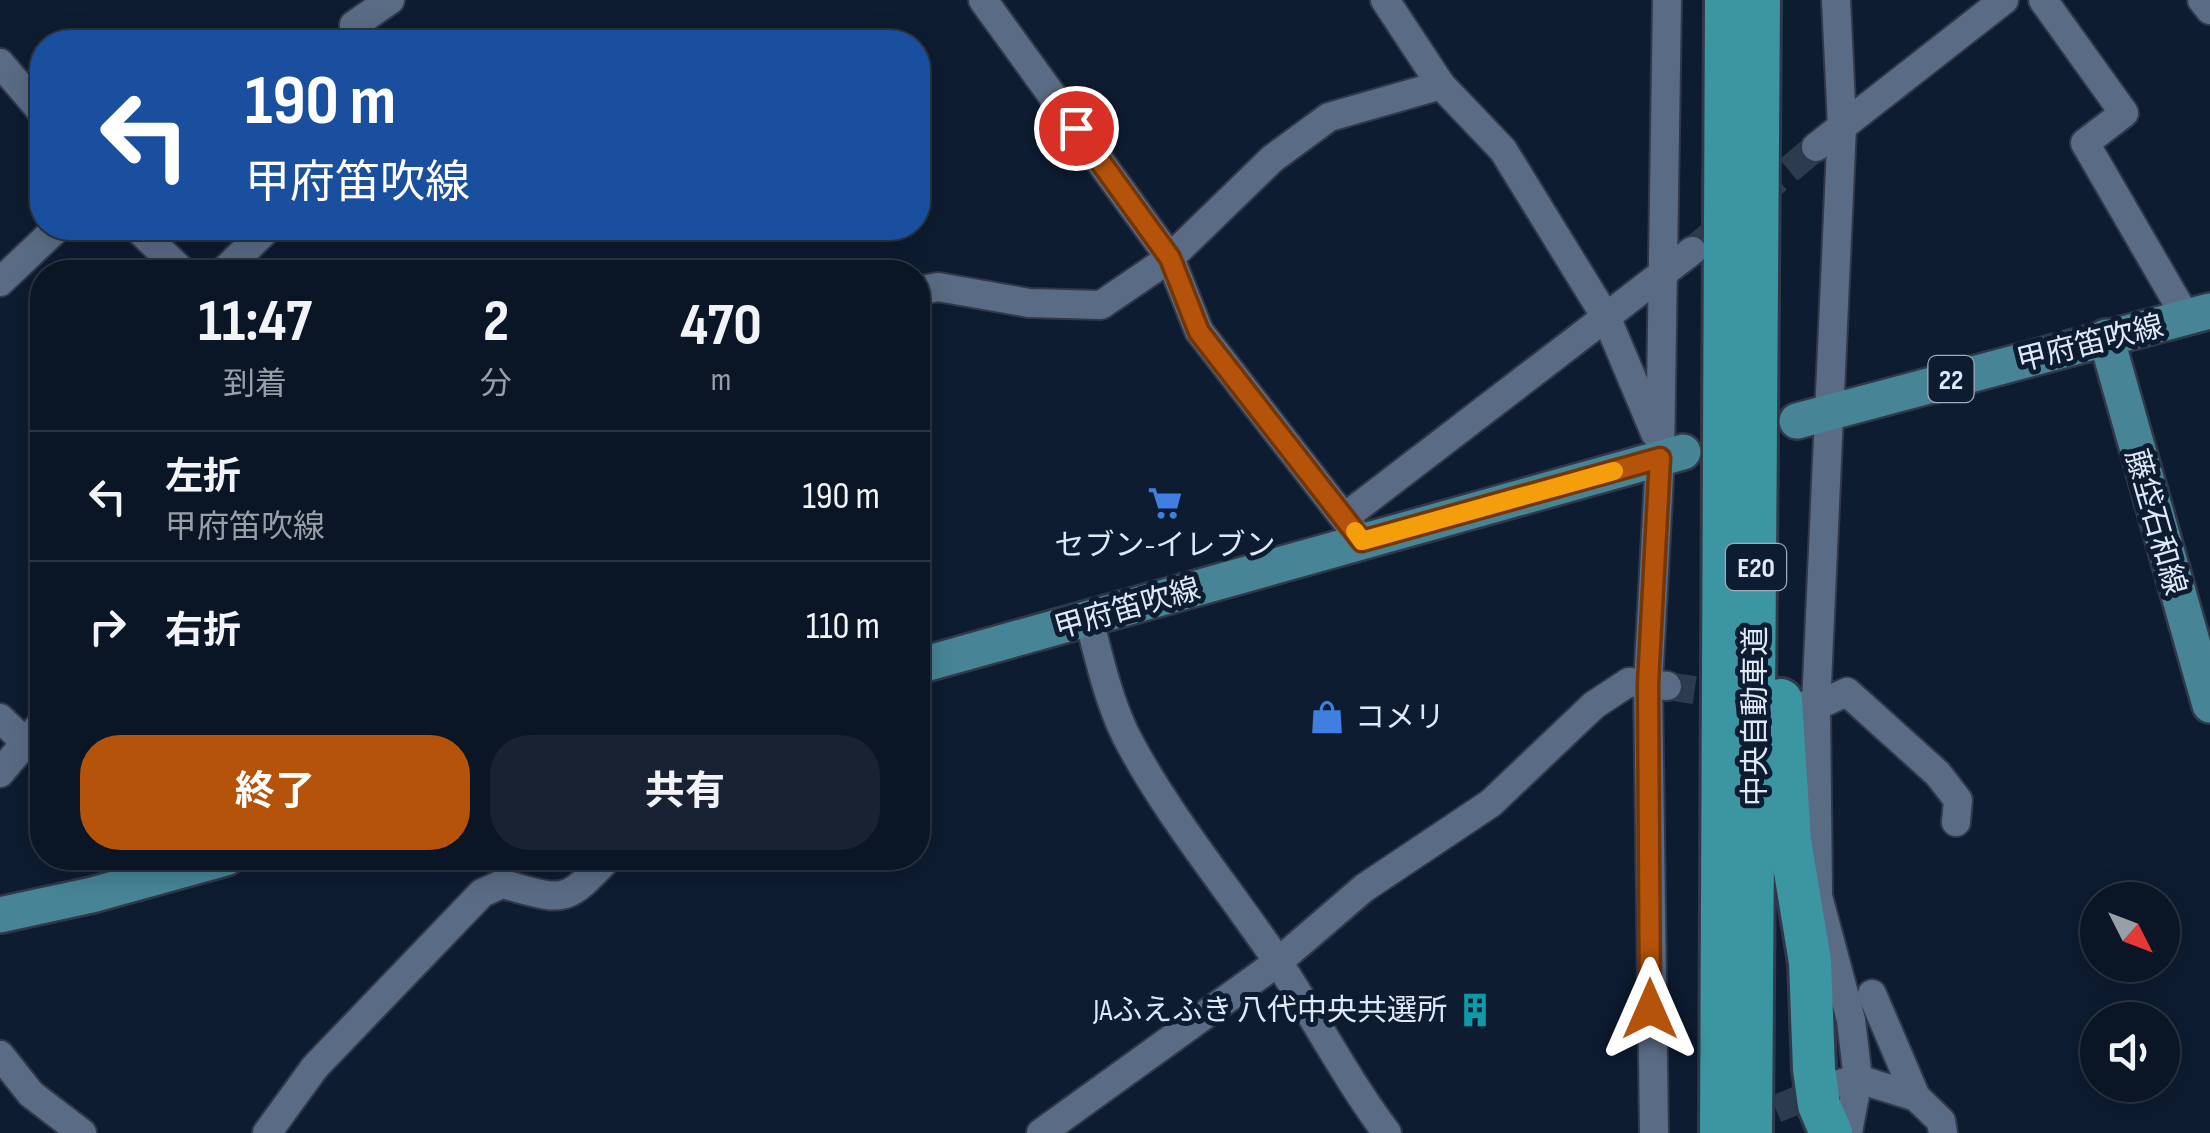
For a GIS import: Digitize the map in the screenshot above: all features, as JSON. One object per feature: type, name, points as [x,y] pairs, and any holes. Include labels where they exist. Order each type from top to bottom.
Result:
[{"type":"highway","name":"中央自動車道","points":[[1722,1133],[1726,0]]},
{"type":"highway","name":"中央自動車道","points":[[1751,1133],[1759,0]]},
{"type":"highway","points":[[1758,350],[1790,841],[1810,962],[1819,1104],[1832,1133]]},
{"type":"highway","points":[[1706,1133],[1723,676]]},
{"type":"main road","name":"甲府笛吹線","points":[[1812,416],[2198,315]]},
{"type":"main road","name":"藤垈石和線","points":[[2106,338],[2210,705]]},
{"type":"main road","name":"甲府笛吹線","points":[[930,663],[1089,619],[1353,529],[1668,451]]},
{"type":"main road","points":[[0,914],[92,896],[184,870]]},
{"type":"street","points":[[354,30],[354,25],[390,0]]},
{"type":"street","points":[[983,0],[1170,258],[1199,332],[1353,529],[1692,251]]},
{"type":"street","points":[[1386,0],[1441,85],[1502,150],[1606,319],[1668,451]]},
{"type":"street","points":[[1654,1133],[1657,685],[1668,451],[1663,275],[1666,0]]},
{"type":"street","points":[[1836,0],[1842,124],[1812,416],[1811,706],[1818,896],[1850,1020],[1848,1132]]},
{"type":"street","points":[[1816,147],[2004,0]]},
{"type":"street","points":[[2043,0],[2124,113],[2085,143],[2198,315]]},
{"type":"street","points":[[2202,0],[2210,10]]},
{"type":"street","points":[[0,63],[30,98]]},
{"type":"street","points":[[930,288],[938,286],[1028,303],[1101,306],[1170,258],[1272,160],[1329,117],[1441,85]]},
{"type":"street","points":[[0,282],[44,240]]},
{"type":"street","points":[[149,240],[170,260]]},
{"type":"street","points":[[236,260],[256,240]]},
{"type":"street","points":[[1089,619],[1102,672],[1126,734],[1163,797],[1278,962],[1354,1090],[1387,1133]]},
{"type":"street","points":[[1041,1133],[1278,962],[1364,888],[1491,803],[1594,705],[1629,682],[1657,685]]},
{"type":"street","points":[[1811,706],[1847,692],[1938,774],[1958,800],[1956,822]]},
{"type":"street","points":[[0,718],[30,731]]},
{"type":"street","points":[[0,773],[30,736]]},
{"type":"street","points":[[267,1133],[315,1067],[482,894],[502,884],[559,898],[577,890],[596,870]]},
{"type":"street","points":[[1872,994],[1916,1098],[1941,1121],[1944,1133]]},
{"type":"street","points":[[0,1055],[32,1094],[82,1133]]},
{"type":"street","points":[[1849,1081],[1916,1098]]},
{"type":"tunnel","points":[[1692,251],[1816,147]]},
{"type":"tunnel","points":[[1667,686],[1735,696]]},
{"type":"tunnel","points":[[1737,1125],[1832,1086]]},
{"type":"slow traffic","points":[[1355,531],[1362,541],[1614,471]]},
{"type":"place","name":"セブン-イレブン","points":[[1165,503]]},
{"type":"place","name":"コメリ","points":[[1327,717]]},
{"type":"place","name":"JAふえふき 八代中央共選所","points":[[1475,1010]]},
{"type":"route","points":[[1076,128],[1170,258],[1199,332],[1362,541],[1660,458],[1648,684],[1650,1009]]}]
